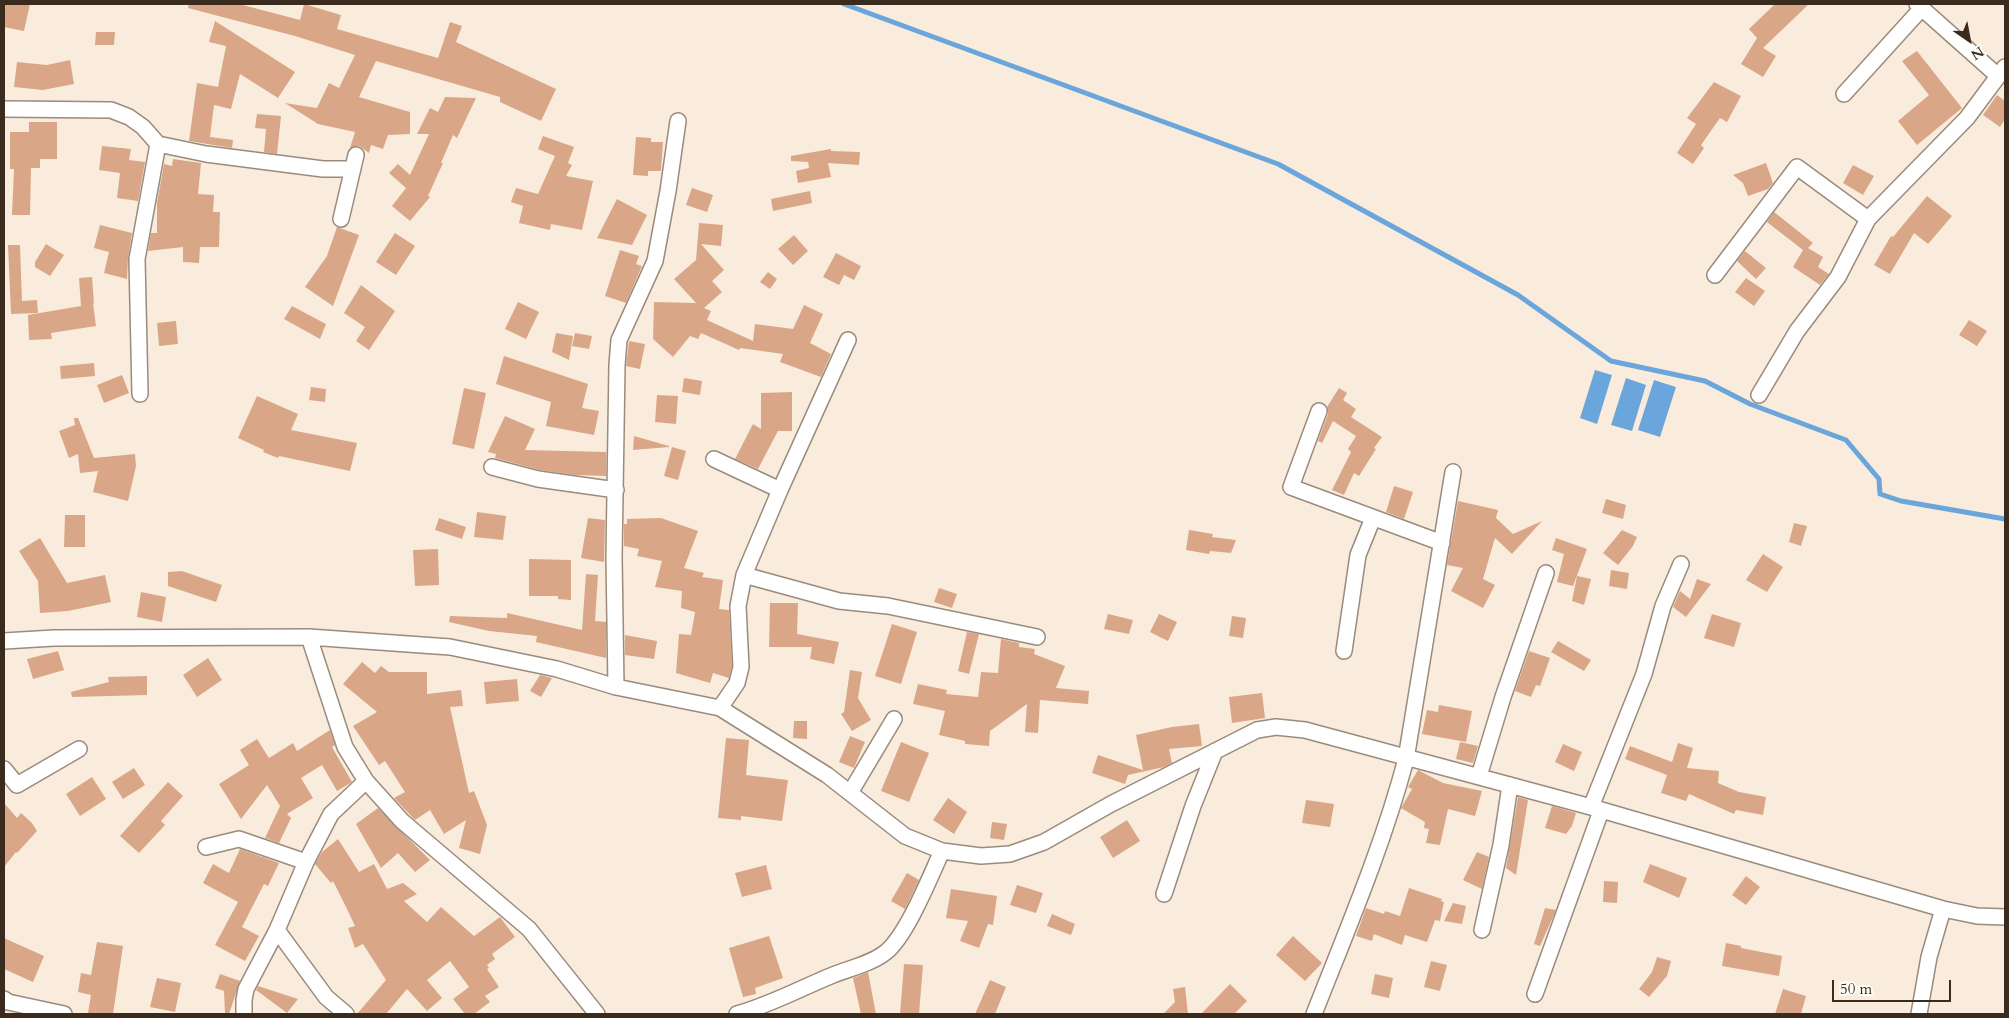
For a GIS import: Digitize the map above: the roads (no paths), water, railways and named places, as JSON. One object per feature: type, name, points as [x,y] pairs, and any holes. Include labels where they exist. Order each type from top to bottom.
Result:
[{"type":"street","points":[[1759,394],[1797,330],[1838,277],[1868,219],[1967,118],[2002,72],[1919,6],[1844,94]]},
{"type":"street","points":[[4,110],[111,110],[129,117],[143,127],[158,144],[206,154],[323,169],[355,162],[341,219]]},
{"type":"street","points":[[616,687],[614,557],[619,340],[655,261],[678,121]]},
{"type":"street","points":[[140,394],[137,260],[158,144]]},
{"type":"street","points":[[1715,275],[1797,167],[1868,219]]},
{"type":"street","points":[[720,708],[738,683],[741,668],[738,606],[744,575],[848,340]]},
{"type":"street","points":[[1319,411],[1291,487],[1442,543]]},
{"type":"street","points":[[714,459],[780,490]]},
{"type":"street","points":[[492,467],[538,479],[616,490]]},
{"type":"street","points":[[1314,1014],[1346,936],[1395,802],[1406,759],[1453,472]]},
{"type":"street","points":[[1344,651],[1358,555],[1373,518]]},
{"type":"street","points":[[1535,994],[1596,809],[1644,674],[1663,606],[1681,564]]},
{"type":"street","points":[[1479,776],[1503,696],[1546,573]]},
{"type":"street","points":[[744,575],[839,601],[888,606],[1037,637]]},
{"type":"street","points":[[309,637],[345,747],[366,781],[402,821],[529,930],[597,1014]]},
{"type":"street","points":[[4,641],[54,638],[309,637],[450,647],[556,669],[616,687],[720,708],[827,775],[905,836],[942,851],[981,856],[1010,854],[1044,842],[1111,804],[1258,730],[1276,727],[1305,730],[1406,759],[1510,784],[1943,909],[1977,916],[2005,917]]},
{"type":"street","points":[[850,793],[894,719]]},
{"type":"street","points":[[4,769],[17,785],[80,749]]},
{"type":"street","points":[[1164,894],[1193,806],[1215,750]]},
{"type":"street","points":[[244,1014],[246,989],[277,930],[306,862],[332,814],[366,781]]},
{"type":"street","points":[[1482,930],[1501,845],[1510,784]]},
{"type":"street","points":[[206,847],[239,839],[306,862]]},
{"type":"street","points":[[737,1014],[766,1005],[832,975],[873,960],[887,951],[913,912],[942,851]]},
{"type":"street","points":[[1919,1014],[1927,967],[1943,909]]},
{"type":"street","points":[[277,930],[326,997],[346,1014]]},
{"type":"street","points":[[4,999],[8,1002],[64,1014]]},
{"type":"water","points":[[1595,370],[1612,375],[1597,424],[1580,418]]},
{"type":"water","points":[[1626,378],[1646,385],[1632,431],[1611,425]]},
{"type":"water","points":[[1654,380],[1676,387],[1660,437],[1638,430]]},
{"type":"waterway","points":[[844,4],[1278,164],[1518,295],[1611,361],[1705,381],[1750,404],[1846,440],[1879,479],[1880,494],[1901,501],[2005,519]]}]
